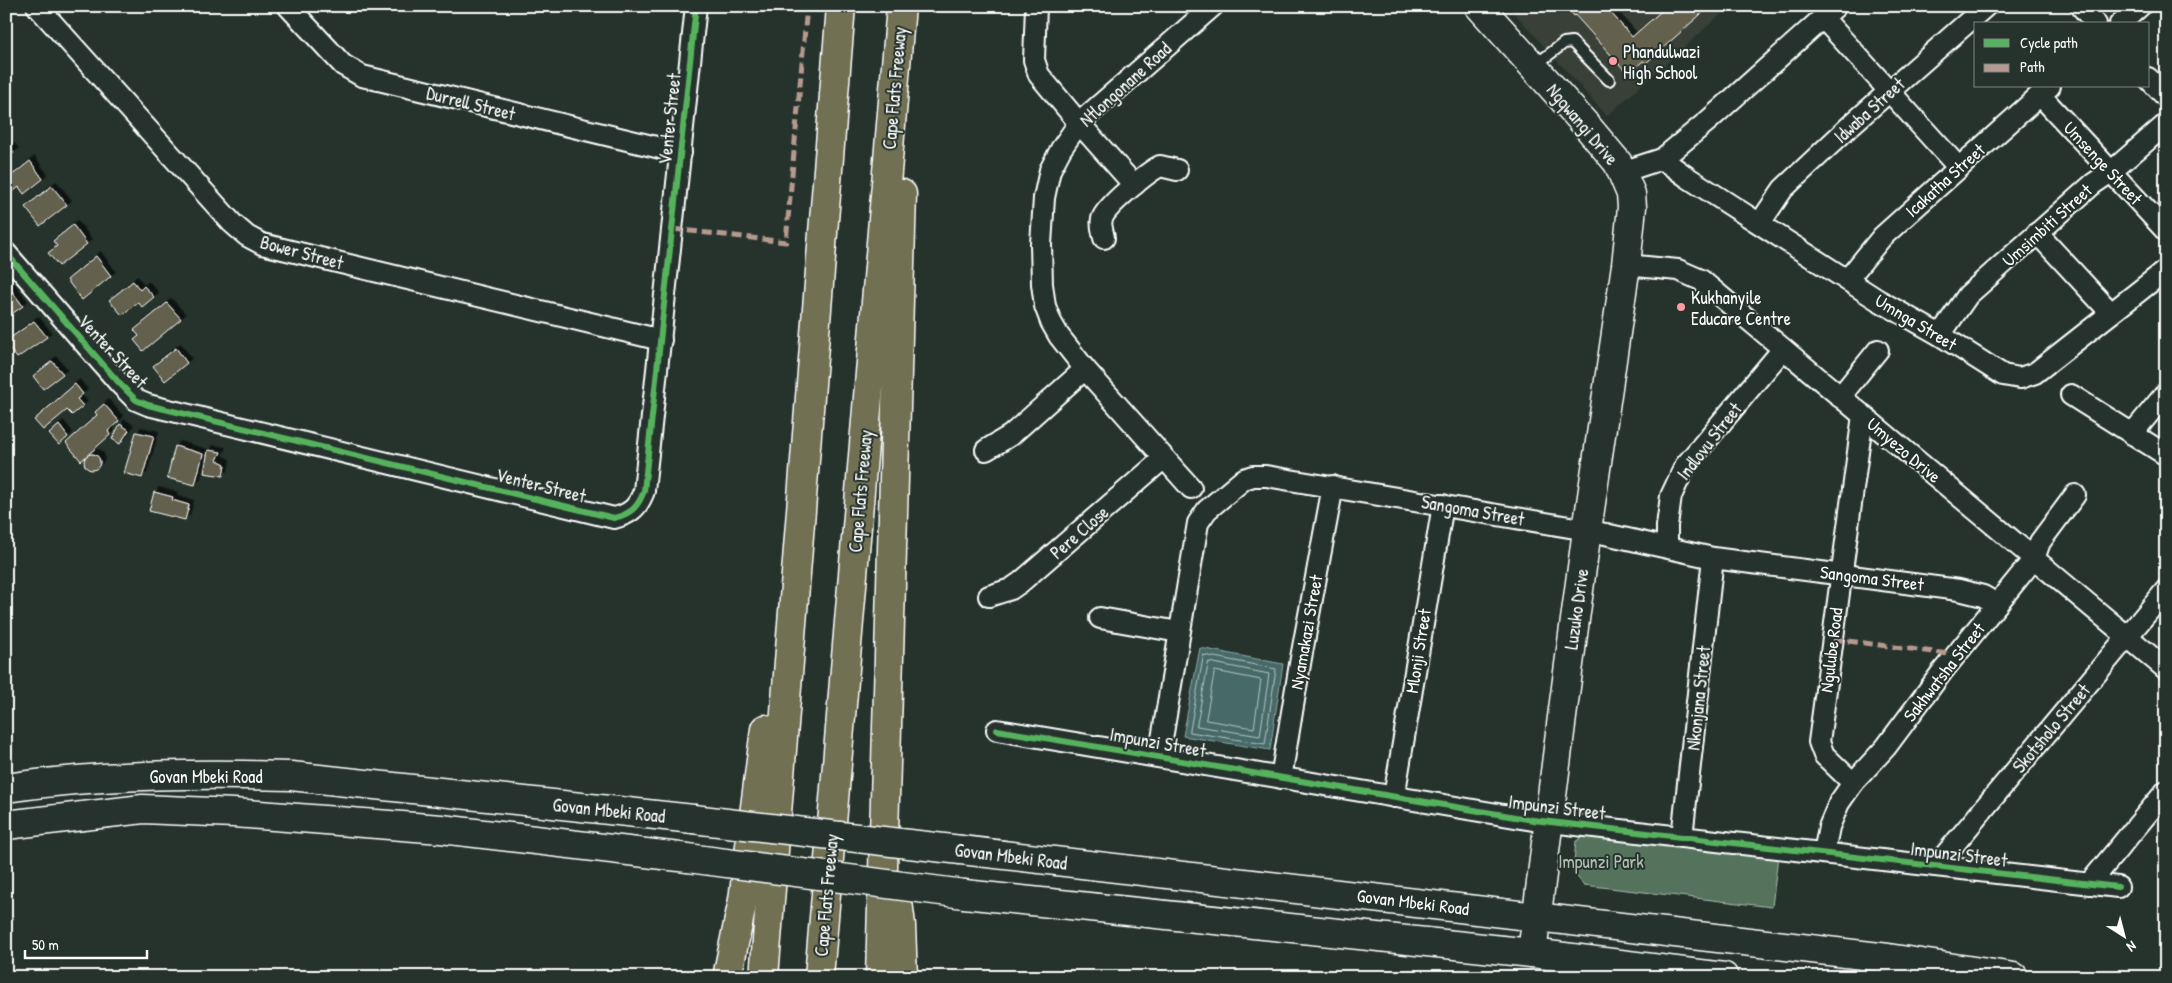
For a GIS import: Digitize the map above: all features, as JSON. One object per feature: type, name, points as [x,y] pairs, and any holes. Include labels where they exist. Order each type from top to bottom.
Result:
[{"type":"highway","points":[[764,977],[841,6]]},
{"type":"highway","points":[[880,977],[901,216],[903,109],[900,7]]},
{"type":"highway","name":"Cape Flats Freeway","points":[[819,977],[900,7]]},
{"type":"highway","points":[[726,977],[743,900],[758,791],[786,511],[813,346]]},
{"type":"highway","points":[[884,793],[900,925],[903,977]]},
{"type":"main road","name":"Ngqwangi Drive","points":[[1479,6],[1618,163],[1631,194],[1632,207],[1626,265]]},
{"type":"main road","name":"Luzuko Drive","points":[[1532,953],[1587,530],[1626,265]]},
{"type":"main road","name":"Govan Mbeki Road","points":[[6,788],[132,776],[227,774],[291,776],[693,819],[1537,916],[1888,958],[2014,977]]},
{"type":"main road","name":"Govan Mbeki Road","points":[[6,825],[142,810],[234,812],[441,829],[688,858],[964,894],[1532,953],[1724,977]]},
{"type":"street","name":"Bower Street","points":[[37,6],[232,223],[254,240],[262,244],[661,340]]},
{"type":"street","name":"Durrell Street","points":[[288,6],[343,65],[362,76],[681,153]]},
{"type":"street","name":"Venter Street","points":[[6,253],[136,400],[148,405],[614,518],[625,516],[640,503],[644,491],[696,6]]},
{"type":"street","points":[[1036,6],[1035,68],[1046,84],[1134,185]]},
{"type":"street","name":"Ntlongonane Road","points":[[1191,488],[1085,369],[1059,336],[1045,306],[1042,284],[1041,244],[1046,189],[1050,170],[1061,149],[1079,123],[1213,6]]},
{"type":"street","name":"Idwaba Street","points":[[1760,223],[1784,189],[1986,6]]},
{"type":"street","points":[[2081,6],[2094,22]]},
{"type":"street","points":[[2122,22],[2140,6]]},
{"type":"street","points":[[1622,172],[1662,159],[1709,120],[1830,12],[1889,92],[1959,168]]},
{"type":"street","points":[[2150,80],[2166,97]]},
{"type":"street","name":"Icakatha Street","points":[[1847,280],[1882,237],[2045,91]]},
{"type":"street","name":"Umsenge Street","points":[[2045,91],[2112,171],[2166,231]]},
{"type":"street","name":"Umsimbiti Street","points":[[1940,336],[1968,295],[2093,184],[2112,171],[2166,124]]},
{"type":"street","name":"Umnga Street","points":[[1662,159],[1847,280],[2002,375],[2020,378],[2035,373],[2166,270]]},
{"type":"street","points":[[1104,238],[1101,224],[1105,212],[1134,185],[1160,166],[1177,170]]},
{"type":"street","points":[[2037,233],[2111,313]]},
{"type":"street","name":"Umyezo Drive","points":[[1626,265],[1678,270],[1691,274],[1701,280],[2166,669]]},
{"type":"street","name":"Indlovu Street","points":[[1666,547],[1671,496],[1684,466],[1783,349]]},
{"type":"street","points":[[1840,397],[1878,350]]},
{"type":"street","points":[[986,450],[1011,435],[1085,369]]},
{"type":"street","points":[[2132,434],[2166,393]]},
{"type":"street","points":[[2071,395],[2166,455]]},
{"type":"street","name":"Ngulube Road","points":[[1853,783],[1824,754],[1819,742],[1863,415]]},
{"type":"street","name":"Pere Close","points":[[990,596],[1011,589],[1022,582],[1164,458]]},
{"type":"street","name":"Sangoma Street","points":[[1159,757],[1198,523],[1207,510],[1244,479],[1253,476],[1266,476],[1333,486],[1587,530],[1713,558],[1959,590],[1978,594],[1998,604]]},
{"type":"street","name":"Nyamakazi Street","points":[[1281,778],[1333,486]]},
{"type":"street","name":"Sakhwatsha Street","points":[[1824,853],[1829,827],[1834,814],[1853,783],[1886,747],[2034,558],[2040,542],[2075,495]]},
{"type":"street","name":"Mlonji Street","points":[[1394,797],[1443,505]]},
{"type":"street","name":"Nkonjana Street","points":[[1682,837],[1713,558]]},
{"type":"street","name":"Skotsholo Street","points":[[1936,866],[2166,590]]},
{"type":"street","points":[[1100,618],[1179,632]]},
{"type":"street","name":"Impunzi Street","points":[[997,730],[1549,822],[2118,887]]},
{"type":"street","points":[[2089,884],[2166,791]]},
{"type":"lane","points":[[1533,67],[1564,43],[1572,42],[1609,80]]},
{"type":"shaded area","name":"Phandulwazi High School","points":[[1508,6],[1730,6],[1607,116]]},
{"type":"green space","name":"Impunzi Park","points":[[1582,832],[1778,856],[1772,907],[1584,885],[1573,872],[1576,841],[1580,839]]},
{"type":"water","points":[[1200,648],[1283,664],[1270,750],[1183,736]]},
{"type":"building","points":[[1560,6],[1605,6],[1632,37],[1667,6],[1710,6],[1646,63],[1643,61],[1628,74],[1575,15],[1568,9],[1565,12]]},
{"type":"building","points":[[6,143],[14,153],[6,159]]},
{"type":"building","points":[[30,161],[43,179],[24,194],[19,187],[10,194],[6,189],[6,180]]},
{"type":"building","points":[[52,186],[67,205],[40,226],[25,207]]},
{"type":"building","points":[[73,225],[87,244],[59,266],[48,253],[57,246],[53,241]]},
{"type":"building","points":[[96,256],[111,276],[82,300],[67,280]]},
{"type":"building","points":[[133,281],[140,290],[144,286],[154,297],[142,307],[138,302],[122,315],[109,300]]},
{"type":"building","points":[[6,283],[23,306],[6,318]]},
{"type":"building","points":[[167,303],[181,319],[143,351],[134,340],[139,336],[134,330]]},
{"type":"building","points":[[34,321],[47,337],[17,358],[6,344],[6,341]]},
{"type":"building","points":[[176,348],[187,363],[165,381],[153,366]]},
{"type":"building","points":[[52,361],[63,374],[43,389],[33,376]]},
{"type":"building","points":[[75,384],[83,394],[77,399],[83,406],[72,415],[67,410],[43,430],[34,420]]},
{"type":"building","points":[[104,404],[119,421],[108,431],[110,435],[81,461],[66,443],[97,415],[95,412]]},
{"type":"building","points":[[120,424],[129,430],[120,444],[112,439]]},
{"type":"building","points":[[59,425],[68,437],[59,445],[49,434]]},
{"type":"building","points":[[136,432],[154,436],[142,478],[124,473]]},
{"type":"building","points":[[175,446],[203,454],[195,485],[167,478]]},
{"type":"building","points":[[208,450],[221,452],[217,460],[225,464],[223,476],[204,473]]},
{"type":"building","points":[[89,454],[95,454],[100,459],[98,468],[89,470],[84,465],[84,459]]},
{"type":"building","points":[[154,492],[173,497],[172,500],[189,505],[185,520],[149,511]]},
{"type":"marked path","points":[[673,229],[786,242],[807,6]]},
{"type":"marked path","points":[[1833,639],[1957,655]]},
{"type":"cycle path","points":[[6,253],[136,400],[148,405],[614,518],[620,516],[633,509],[644,491],[696,6]]},
{"type":"cycle path","points":[[997,730],[1533,820],[2118,887]]},
{"type":"place","name":"Phandulwazi High School","points":[[1613,61]]},
{"type":"place","name":"Kukhanyile Educare Centre","points":[[1681,307]]}]
